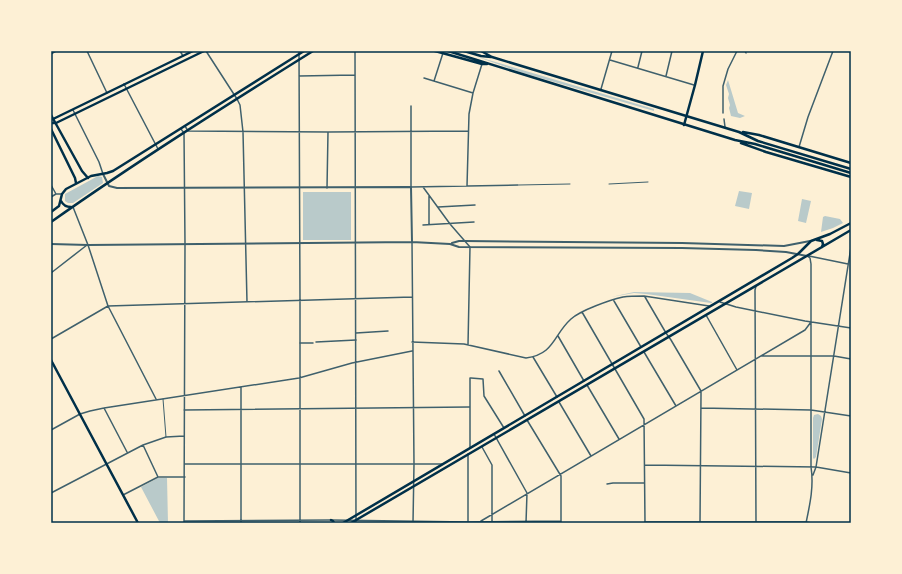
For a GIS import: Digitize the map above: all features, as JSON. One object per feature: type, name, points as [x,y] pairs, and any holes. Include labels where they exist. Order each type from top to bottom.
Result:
[{"type":"main road","points":[[52,121],[193,51]]},
{"type":"main road","points":[[56,123],[205,51]]},
{"type":"main road","points":[[51,212],[59,206],[62,194],[66,189],[88,178],[113,171],[304,51]]},
{"type":"main road","points":[[51,222],[158,149],[313,51]]},
{"type":"main road","points":[[435,51],[482,64],[490,64]]},
{"type":"main road","points":[[448,51],[735,140],[766,152],[851,177]]},
{"type":"main road","points":[[464,51],[481,56],[492,57]]},
{"type":"main road","points":[[480,51],[492,57],[724,127],[758,141],[851,169]]},
{"type":"main road","points":[[684,125],[696,85],[703,51]]},
{"type":"main road","points":[[51,115],[52,121]]},
{"type":"main road","points":[[52,121],[56,123],[88,178]]},
{"type":"main road","points":[[51,129],[76,183]]},
{"type":"main road","points":[[739,132],[759,135],[851,163]]},
{"type":"main road","points":[[735,140],[755,144],[851,172]]},
{"type":"main road","points":[[60,200],[65,206],[73,207]]},
{"type":"main road","points":[[343,523],[792,258],[798,254],[810,241],[834,232],[851,223]]},
{"type":"main road","points":[[351,523],[356,522],[468,454],[851,230]]},
{"type":"main road","points":[[814,240],[821,240],[823,244],[821,247]]},
{"type":"main road","points":[[753,281],[756,286]]},
{"type":"main road","points":[[51,360],[137,523]]},
{"type":"main road","points":[[331,520],[334,523]]},
{"type":"street","points":[[51,54],[56,51]]},
{"type":"street","points":[[87,51],[107,93]]},
{"type":"street","points":[[180,51],[183,56]]},
{"type":"street","points":[[205,51],[238,99],[240,105],[243,132],[247,302]]},
{"type":"street","points":[[355,51],[356,522]]},
{"type":"street","points":[[601,90],[612,51]]},
{"type":"street","points":[[638,67],[642,51]]},
{"type":"street","points":[[666,76],[672,51]]},
{"type":"street","points":[[723,113],[723,86],[728,69],[737,51]]},
{"type":"street","points":[[798,147],[833,51]]},
{"type":"street","points":[[299,53],[300,522]]},
{"type":"street","points":[[434,81],[443,53]]},
{"type":"street","points":[[610,60],[696,85]]},
{"type":"street","points":[[467,186],[468,114],[482,64]]},
{"type":"street","points":[[299,76],[355,75]]},
{"type":"street","points":[[424,78],[473,93]]},
{"type":"street","points":[[124,84],[158,149]]},
{"type":"street","points":[[411,106],[414,464],[413,522]]},
{"type":"street","points":[[73,110],[99,162],[107,183],[109,186],[117,188],[355,188],[518,185]]},
{"type":"street","points":[[724,120],[724,127]]},
{"type":"street","points":[[185,126],[188,131],[243,132],[468,131]]},
{"type":"street","points":[[181,129],[184,133],[185,244],[184,522],[300,522],[331,520],[349,520],[356,522],[561,522],[561,477],[527,420]]},
{"type":"street","points":[[327,188],[328,132]]},
{"type":"street","points":[[51,185],[56,194]]},
{"type":"street","points":[[423,187],[450,224],[470,247],[468,345]]},
{"type":"street","points":[[51,197],[56,194],[62,194]]},
{"type":"street","points":[[429,224],[430,196]]},
{"type":"street","points":[[438,207],[475,205]]},
{"type":"street","points":[[73,207],[88,245],[108,306],[156,399]]},
{"type":"street","points":[[423,225],[474,222]]},
{"type":"street","points":[[450,244],[459,241],[682,242],[784,246],[810,241]]},
{"type":"street","points":[[494,241],[495,247]]},
{"type":"street","points":[[51,244],[88,245],[412,242],[450,244],[459,247],[741,249],[798,254],[848,264]]},
{"type":"street","points":[[519,242],[519,247]]},
{"type":"street","points":[[538,242],[538,247]]},
{"type":"street","points":[[605,242],[605,247]]},
{"type":"street","points":[[627,242],[627,248]]},
{"type":"street","points":[[51,273],[88,245]]},
{"type":"street","points":[[806,522],[812,495],[813,477],[816,467],[851,247]]},
{"type":"street","points":[[807,256],[810,258],[811,264],[811,467],[813,477]]},
{"type":"street","points":[[756,286],[756,522]]},
{"type":"street","points":[[412,342],[468,345],[526,358],[533,357],[549,348],[571,319],[582,312],[613,300],[624,297],[644,296],[710,307]]},
{"type":"street","points":[[644,296],[701,391],[700,522]]},
{"type":"street","points":[[51,338],[108,306],[412,298]]},
{"type":"street","points":[[613,300],[641,347]]},
{"type":"street","points":[[719,302],[755,311],[851,328]]},
{"type":"street","points":[[582,312],[644,419],[645,522],[812,523]]},
{"type":"street","points":[[706,315],[737,370]]},
{"type":"street","points":[[481,521],[805,330],[811,322]]},
{"type":"street","points":[[356,333],[388,331]]},
{"type":"street","points":[[558,336],[584,381]]},
{"type":"street","points":[[300,343],[356,340]]},
{"type":"street","points":[[51,430],[80,414],[90,411],[156,399],[299,378],[356,363],[412,351]]},
{"type":"street","points":[[643,352],[676,406]]},
{"type":"street","points":[[760,356],[834,356],[851,359]]},
{"type":"street","points":[[533,357],[556,397]]},
{"type":"street","points":[[499,371],[525,416]]},
{"type":"street","points":[[470,448],[470,378],[484,380],[484,396],[504,428]]},
{"type":"street","points":[[587,385],[619,439]]},
{"type":"street","points":[[241,387],[241,522]]},
{"type":"street","points":[[559,402],[591,456]]},
{"type":"street","points":[[184,410],[470,407]]},
{"type":"street","points":[[104,408],[127,453]]},
{"type":"street","points":[[701,408],[811,410],[851,416]]},
{"type":"street","points":[[494,434],[527,493],[526,522]]},
{"type":"street","points":[[51,493],[143,445],[166,437],[184,436]]},
{"type":"street","points":[[143,445],[158,477]]},
{"type":"street","points":[[482,447],[492,465],[492,521]]},
{"type":"street","points":[[468,454],[468,522]]},
{"type":"street","points":[[185,464],[444,463]]},
{"type":"street","points":[[645,465],[816,467],[851,473]]},
{"type":"street","points":[[123,495],[158,477],[185,477]]},
{"type":"street","points":[[607,484],[644,483]]},
{"type":"lane","points":[[609,184],[648,182]]},
{"type":"lane","points":[[518,185],[570,184]]},
{"type":"lane","points":[[163,398],[166,437]]},
{"type":"shaded area","points":[[475,56],[654,109],[654,111],[523,73]]},
{"type":"shaded area","points":[[728,80],[738,113],[745,116],[740,118],[731,116],[728,98],[729,94],[726,85]]},
{"type":"shaded area","points":[[98,176],[102,177],[103,183],[73,203],[68,203],[65,201],[65,194]]},
{"type":"shaded area","points":[[739,191],[752,193],[749,209],[735,206]]},
{"type":"shaded area","points":[[303,192],[351,192],[351,240],[303,240]]},
{"type":"shaded area","points":[[802,199],[811,201],[806,223],[798,221]]},
{"type":"shaded area","points":[[825,216],[840,219],[843,223],[821,232],[823,217]]},
{"type":"shaded area","points":[[634,292],[690,293],[712,303],[634,293],[611,297]]},
{"type":"shaded area","points":[[818,414],[822,419],[816,457],[814,459],[813,418],[814,415]]},
{"type":"shaded area","points":[[158,478],[167,478],[168,523],[160,523],[141,487]]}]
